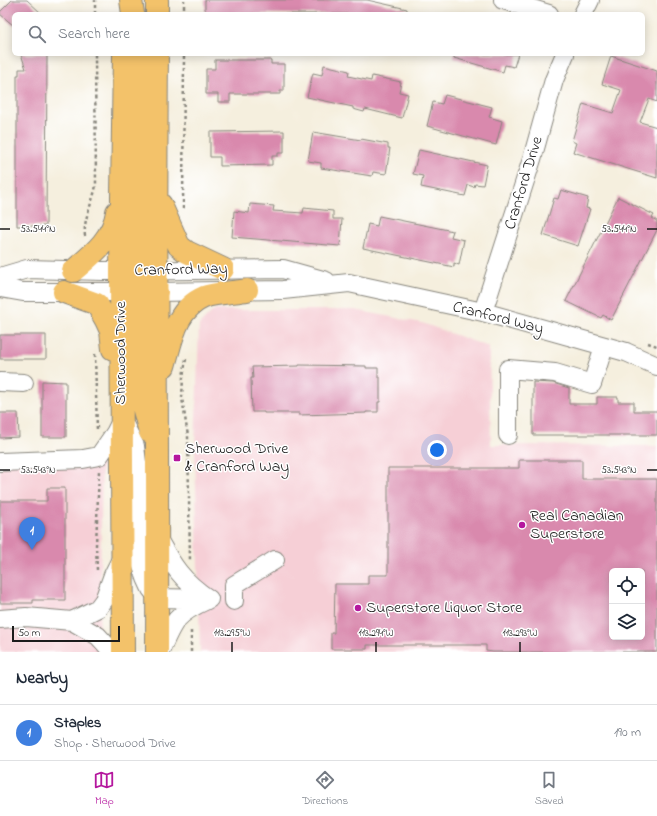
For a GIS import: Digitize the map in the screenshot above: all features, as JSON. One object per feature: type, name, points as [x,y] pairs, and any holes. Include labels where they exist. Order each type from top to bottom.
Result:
[{"type":"main road","points":[[124,0],[124,12]]},
{"type":"main road","points":[[131,0],[133,12]]},
{"type":"main road","points":[[157,0],[157,12]]},
{"type":"main road","name":"Sherwood Drive","points":[[124,56],[123,157],[139,281],[158,386],[159,652]]},
{"type":"main road","points":[[139,56],[139,363],[141,399],[158,462]]},
{"type":"main road","name":"Sherwood Drive","points":[[123,652],[122,365],[156,193],[157,56]]},
{"type":"main road","points":[[73,271],[98,251],[108,238],[113,227],[117,214],[123,157]]},
{"type":"main road","points":[[156,193],[179,246],[187,252],[222,270]]},
{"type":"main road","points":[[158,386],[180,317],[192,304],[205,296],[247,290]]},
{"type":"main road","points":[[64,292],[97,304],[111,331],[114,355],[122,365]]},
{"type":"main road","points":[[123,620],[129,652]]},
{"type":"street","points":[[502,0],[542,12]]},
{"type":"street","points":[[584,12],[590,0]]},
{"type":"street","name":"Cranford Drive","points":[[483,312],[532,159],[554,80],[564,56]]},
{"type":"street","points":[[0,277],[27,269],[73,271],[139,281]]},
{"type":"street","name":"Cranford Way","points":[[139,281],[222,270],[283,269],[336,284]]},
{"type":"street","points":[[0,288],[22,292],[64,292],[139,281]]},
{"type":"street","name":"Cranford Way","points":[[139,281],[247,290],[283,290],[349,283],[483,312],[626,352],[657,366]]},
{"type":"street","points":[[508,435],[508,369],[555,373],[592,384],[604,346]]},
{"type":"street","points":[[0,382],[24,382]]},
{"type":"street","points":[[122,419],[136,446],[141,496],[142,566],[151,589],[158,598],[209,599]]},
{"type":"street","points":[[0,462],[83,459],[99,456],[122,419]]},
{"type":"street","points":[[158,539],[174,568],[191,586],[209,599]]},
{"type":"street","points":[[72,621],[98,608],[104,600],[113,575],[122,558]]},
{"type":"street","points":[[234,601],[234,586],[276,560]]},
{"type":"street","points":[[159,652],[172,626],[180,615],[191,607],[209,599]]},
{"type":"street","points":[[0,620],[26,617],[72,621],[98,636],[108,647],[110,652]]},
{"type":"path","points":[[95,0],[95,12]]},
{"type":"path","points":[[184,0],[184,12]]},
{"type":"path","points":[[86,240],[84,230],[85,220],[96,185],[95,56]]},
{"type":"path","points":[[183,212],[184,56]]},
{"type":"path","points":[[95,353],[97,432]]},
{"type":"path","points":[[187,354],[183,378],[182,398],[188,436],[191,586]]},
{"type":"path","points":[[97,574],[96,545],[99,468]]},
{"type":"path","points":[[191,607],[191,652]]},
{"type":"shaded area","points":[[214,310],[355,310],[422,323],[489,347],[491,445],[657,446],[657,652],[200,652],[195,447],[199,325]]},
{"type":"shaded area","points":[[0,461],[102,462],[99,652],[0,652]]},
{"type":"building","points":[[12,0],[27,0],[40,12],[12,12],[12,24],[0,14],[0,12]]},
{"type":"building","points":[[205,0],[367,0],[407,9],[407,12],[205,12]]},
{"type":"building","points":[[22,56],[47,56],[46,226],[17,226],[17,75],[19,75],[19,69],[26,69]]},
{"type":"building","points":[[454,56],[517,56],[514,67],[505,65],[503,72],[454,58]]},
{"type":"building","points":[[611,56],[657,71],[657,102],[649,99],[640,122],[657,127],[657,178],[573,152],[576,143],[572,141],[583,104],[613,113],[621,90],[602,84]]},
{"type":"building","points":[[215,60],[271,60],[271,64],[284,64],[284,91],[280,91],[280,94],[230,94],[230,102],[218,102],[218,94],[206,94],[206,69],[215,69]]},
{"type":"building","points":[[324,65],[349,71],[348,76],[371,81],[372,76],[401,82],[399,92],[408,94],[402,118],[365,109],[364,112],[353,109],[353,107],[307,97],[313,73],[322,75]]},
{"type":"building","points":[[445,95],[492,107],[489,117],[502,121],[496,145],[427,126],[433,102],[442,104]]},
{"type":"building","points":[[284,131],[284,153],[278,153],[278,156],[272,156],[272,165],[220,166],[220,157],[210,157],[210,132]]},
{"type":"building","points":[[313,132],[388,144],[388,148],[390,148],[386,174],[373,172],[372,176],[321,168],[321,163],[308,161]]},
{"type":"building","points":[[419,150],[487,165],[483,185],[475,184],[474,187],[468,185],[465,196],[421,187],[423,176],[413,174]]},
{"type":"building","points":[[561,190],[588,198],[586,208],[590,209],[578,246],[543,235],[554,198],[558,199]]},
{"type":"building","points":[[618,197],[654,215],[652,218],[657,221],[657,230],[611,320],[603,315],[601,318],[566,301]]},
{"type":"building","points":[[250,204],[274,206],[273,211],[303,213],[304,208],[333,211],[333,219],[342,219],[340,246],[232,237],[234,211],[249,213]]},
{"type":"building","points":[[379,216],[453,231],[451,237],[464,240],[459,265],[454,263],[454,267],[363,248],[368,224],[377,226]]},
{"type":"building","points":[[0,335],[46,335],[46,359],[0,359]]},
{"type":"building","points":[[299,365],[366,366],[366,368],[378,368],[378,377],[380,377],[380,402],[378,402],[378,412],[299,415],[299,413],[252,412],[252,367]]},
{"type":"building","points":[[42,381],[66,382],[66,437],[42,437]]},
{"type":"building","points":[[533,382],[553,383],[569,388],[569,404],[597,404],[597,397],[618,397],[618,402],[634,402],[634,411],[657,411],[657,435],[533,435]]},
{"type":"building","points":[[0,413],[18,413],[19,437],[0,438]]},
{"type":"building","name":"Real Canadian Superstore","points":[[519,460],[582,460],[582,479],[657,479],[657,652],[493,652],[486,651],[486,645],[367,645],[367,649],[331,649],[331,633],[334,633],[335,584],[368,584],[368,575],[388,575],[388,468],[519,468]]},
{"type":"building","points":[[47,488],[65,488],[65,600],[33,600],[33,603],[0,603],[0,501],[47,501]]},
{"type":"place","name":"Sherwood Drive & Cranford Way","points":[[177,458]]},
{"type":"place","name":"Real Canadian Superstore","points":[[522,525]]},
{"type":"place","name":"Staples","points":[[32,550]]},
{"type":"place","name":"Superstore Liquor Store","points":[[358,608]]}]
